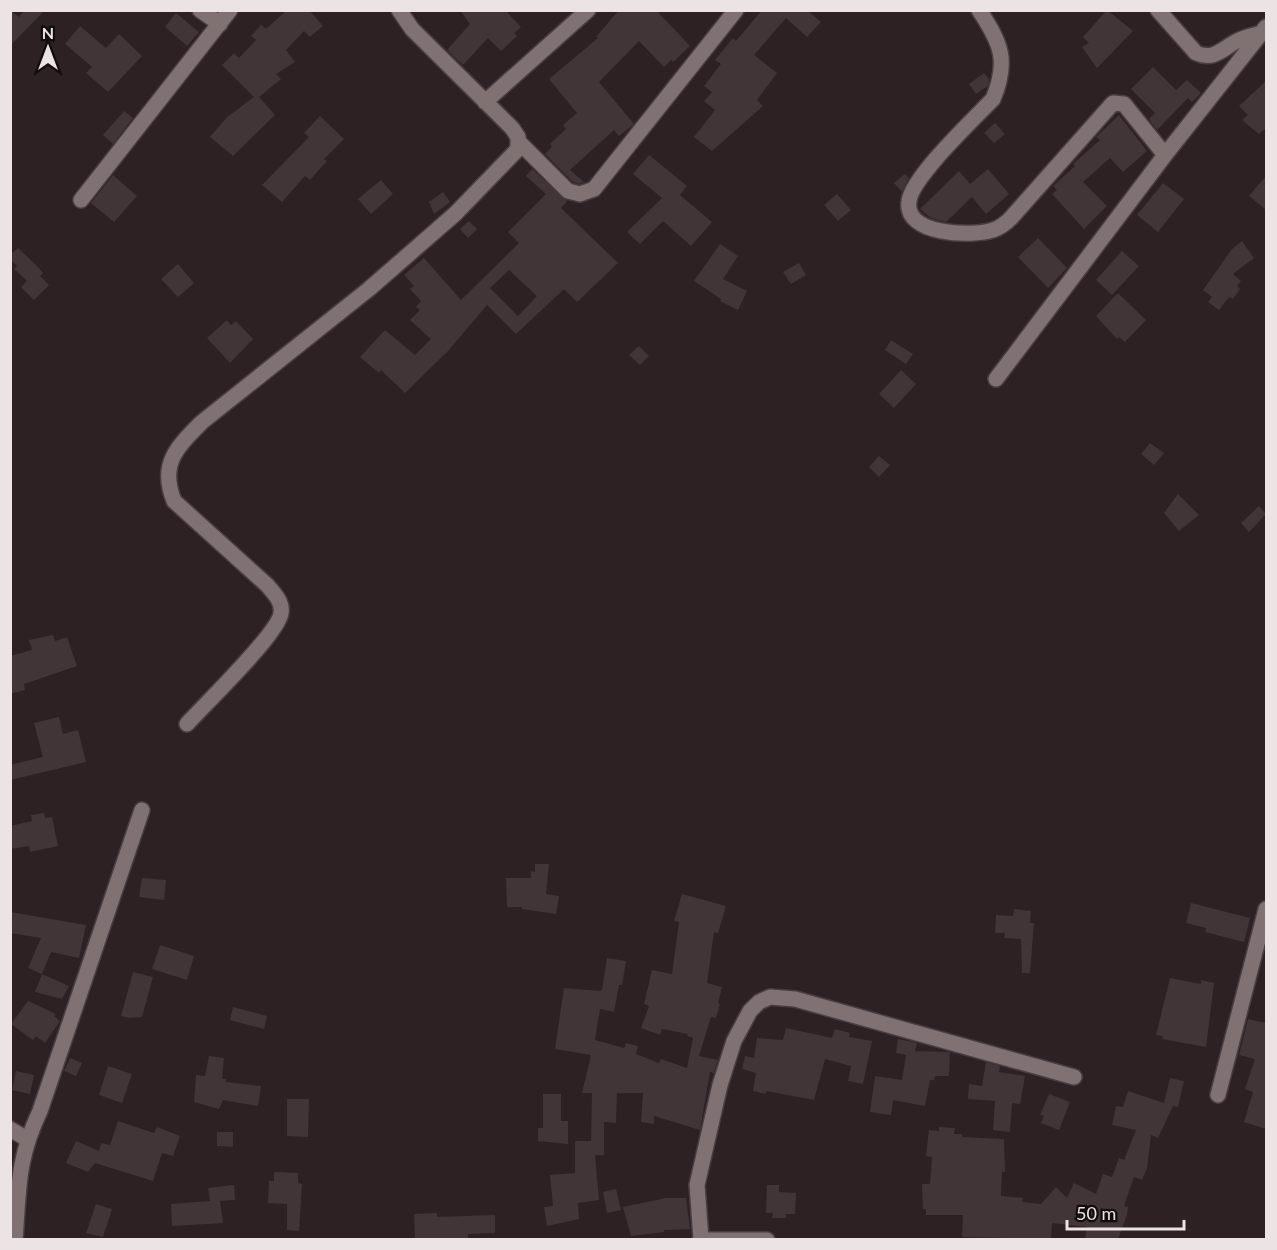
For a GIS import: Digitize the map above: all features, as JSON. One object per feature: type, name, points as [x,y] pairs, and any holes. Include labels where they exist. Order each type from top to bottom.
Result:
[{"type":"street","points":[[200,10],[219,24]]},
{"type":"street","points":[[81,200],[230,10]]},
{"type":"street","points":[[399,10],[412,29],[512,128],[520,143],[568,191],[580,194],[594,189],[736,10]]},
{"type":"street","points":[[485,102],[588,10]]},
{"type":"street","points":[[979,10],[998,39],[1002,61],[998,87],[993,99],[912,191],[908,202],[909,212],[918,224],[931,229],[956,232],[983,232],[999,228],[1011,218],[1113,103],[1124,104],[1165,155]]},
{"type":"street","points":[[1158,10],[1196,53],[1203,56],[1216,55],[1241,39],[1264,30]]},
{"type":"street","points":[[996,379],[1165,155],[1264,30]]},
{"type":"street","points":[[187,724],[258,649],[279,623],[282,612],[278,598],[267,585],[174,501],[168,485],[167,472],[172,458],[181,443],[202,422],[360,296],[455,214],[515,154],[520,143]]},
{"type":"street","points":[[15,1239],[18,1179],[27,1139],[39,1111],[142,810]]},
{"type":"street","points":[[1218,1095],[1266,909]]},
{"type":"street","points":[[767,1239],[701,1239],[697,1185],[720,1085],[734,1041],[750,1011],[759,1002],[770,998],[795,999],[1074,1077]]},
{"type":"street","points":[[10,1129],[27,1139]]},
{"type":"building","points":[[10,10],[19,17],[25,10],[45,10],[10,46]]},
{"type":"building","points":[[287,10],[309,10],[323,26],[310,37],[304,31],[286,50],[295,62],[276,74],[281,79],[259,97],[275,115],[233,156],[210,137],[227,117],[254,97],[222,65],[234,53],[239,58],[256,40],[251,36],[261,25],[266,29]]},
{"type":"building","points":[[460,10],[505,10],[521,27],[514,33],[517,36],[501,51],[488,38],[463,65],[447,50],[470,24]]},
{"type":"building","points":[[619,10],[656,10],[690,46],[664,67],[639,41],[599,82],[634,124],[619,136],[614,130],[570,170],[584,182],[579,184],[573,182],[545,154],[552,147],[550,144],[566,129],[563,125],[577,113],[549,79],[598,38],[596,37]]},
{"type":"building","points":[[762,10],[807,10],[821,22],[807,37],[786,18],[754,55],[777,73],[757,100],[763,106],[712,151],[694,137],[715,110],[704,101],[712,92],[704,86],[721,64],[715,60],[733,38],[736,41]]},
{"type":"building","points":[[1107,10],[1133,31],[1097,68],[1082,47],[1089,43],[1083,37]]},
{"type":"building","points":[[176,13],[199,32],[187,46],[165,27]]},
{"type":"building","points":[[80,26],[106,48],[119,34],[142,56],[108,92],[86,73],[92,67],[65,44]]},
{"type":"building","points":[[1153,67],[1176,90],[1187,80],[1201,93],[1192,102],[1188,98],[1157,130],[1149,119],[1155,113],[1131,89]]},
{"type":"building","points":[[984,73],[989,79],[988,86],[976,94],[969,84]]},
{"type":"building","points":[[1266,81],[1266,128],[1259,134],[1242,120],[1248,115],[1239,106]]},
{"type":"building","points":[[124,111],[133,118],[113,144],[103,135]]},
{"type":"building","points":[[1119,115],[1147,151],[1123,172],[1110,158],[1083,182],[1107,206],[1084,229],[1052,194],[1057,190],[1053,186],[1100,140],[1096,137]]},
{"type":"building","points":[[320,116],[344,139],[324,159],[327,161],[310,180],[305,176],[282,202],[262,185],[309,137],[304,133]]},
{"type":"building","points":[[995,123],[1005,134],[994,143],[984,133]]},
{"type":"building","points":[[649,155],[687,186],[680,195],[712,222],[691,246],[663,221],[640,244],[627,232],[662,198],[633,174]]},
{"type":"building","points":[[532,169],[567,201],[561,208],[618,263],[577,302],[564,289],[516,334],[487,305],[448,351],[405,393],[381,370],[379,373],[360,357],[385,330],[415,355],[431,339],[410,320],[420,310],[416,307],[421,301],[410,289],[414,286],[404,275],[424,258],[461,300],[519,243],[508,232],[546,194],[526,176]],"holes":[[[509,270],[537,296],[518,316],[490,288]]]},
{"type":"building","points":[[988,169],[1009,194],[986,214],[972,197],[946,222],[931,218],[920,209],[959,171],[970,184]]},
{"type":"building","points":[[905,174],[909,178],[902,192],[894,183]]},
{"type":"building","points":[[113,175],[137,196],[114,222],[91,203]]},
{"type":"building","points":[[1266,176],[1266,210],[1249,196]]},
{"type":"building","points":[[381,180],[393,194],[371,214],[358,199]]},
{"type":"building","points":[[1163,183],[1184,199],[1158,232],[1137,215]]},
{"type":"building","points":[[443,192],[450,202],[434,214],[429,202]]},
{"type":"building","points":[[837,194],[851,210],[838,221],[824,205]]},
{"type":"building","points":[[469,221],[477,229],[468,238],[460,229]]},
{"type":"building","points":[[1038,238],[1067,268],[1048,288],[1018,257]]},
{"type":"building","points":[[1242,241],[1254,258],[1233,274],[1241,281],[1237,286],[1240,289],[1233,299],[1229,297],[1219,310],[1208,302],[1212,297],[1203,290],[1232,249]]},
{"type":"building","points":[[720,244],[738,256],[723,279],[747,291],[738,310],[720,301],[721,299],[694,281]]},
{"type":"building","points":[[18,248],[43,273],[40,276],[49,285],[34,300],[21,287],[27,281],[14,269],[17,266],[10,259],[10,255]]},
{"type":"building","points":[[1122,251],[1139,266],[1112,295],[1096,280]]},
{"type":"building","points":[[799,263],[806,275],[791,284],[783,272]]},
{"type":"building","points":[[178,264],[194,283],[178,297],[161,279]]},
{"type":"building","points":[[1118,293],[1146,320],[1125,342],[1119,337],[1117,339],[1096,316]]},
{"type":"building","points":[[227,320],[231,325],[236,321],[253,339],[230,363],[207,338]]},
{"type":"building","points":[[891,340],[913,354],[906,364],[885,350]]},
{"type":"building","points":[[639,346],[649,356],[640,365],[629,355]]},
{"type":"building","points":[[901,370],[916,384],[894,408],[879,394]]},
{"type":"building","points":[[1150,443],[1164,453],[1154,465],[1141,454]]},
{"type":"building","points":[[879,456],[890,465],[879,477],[869,467]]},
{"type":"building","points":[[1178,494],[1199,515],[1179,531],[1164,513]]},
{"type":"building","points":[[1259,506],[1266,514],[1249,532],[1241,523]]},
{"type":"building","points":[[53,635],[55,641],[67,637],[77,666],[24,684],[25,690],[10,694],[10,656],[32,650],[29,640]]},
{"type":"building","points":[[59,717],[63,734],[78,730],[86,762],[10,780],[10,765],[43,757],[34,723]]},
{"type":"building","points":[[44,813],[45,818],[52,817],[58,846],[30,852],[29,846],[10,849],[10,826],[32,821],[31,815]]},
{"type":"building","points":[[535,864],[549,864],[546,894],[559,896],[556,914],[522,909],[522,907],[507,907],[506,878],[531,878],[531,871],[535,872]]},
{"type":"building","points":[[142,878],[166,880],[164,900],[139,897]]},
{"type":"building","points":[[682,894],[726,906],[718,933],[714,932],[707,983],[722,987],[716,1018],[711,1017],[699,1056],[718,1060],[714,1073],[710,1072],[700,1130],[654,1116],[654,1124],[641,1122],[643,1093],[617,1093],[616,1123],[604,1122],[604,1155],[595,1155],[599,1200],[578,1203],[579,1219],[547,1226],[544,1207],[553,1206],[550,1175],[575,1173],[575,1141],[591,1141],[592,1093],[582,1093],[591,1055],[555,1049],[564,988],[602,990],[607,958],[626,961],[614,1012],[600,1009],[595,1040],[624,1048],[626,1043],[638,1046],[636,1054],[659,1063],[661,1059],[687,1068],[693,1038],[687,1036],[688,1034],[662,1029],[660,1035],[641,1028],[649,1006],[644,1004],[652,970],[672,974],[679,922],[674,921]]},
{"type":"building","points":[[1191,903],[1250,918],[1244,942],[1205,932],[1206,928],[1186,923]]},
{"type":"building","points":[[1014,909],[1031,911],[1030,923],[1034,923],[1030,973],[1022,973],[1021,939],[1004,938],[1005,933],[995,933],[996,915],[1013,916]]},
{"type":"building","points":[[10,912],[86,925],[79,958],[51,952],[42,974],[28,968],[41,938],[10,933]]},
{"type":"building","points":[[160,945],[194,956],[187,980],[152,969]]},
{"type":"building","points":[[133,972],[153,977],[142,1017],[129,1018],[121,1016]]},
{"type":"building","points":[[42,974],[69,986],[62,999],[35,992]]},
{"type":"building","points":[[1170,978],[1201,984],[1201,980],[1214,983],[1206,1047],[1162,1039],[1163,1036],[1156,1035]]},
{"type":"building","points":[[28,1001],[56,1014],[54,1016],[60,1021],[45,1043],[36,1036],[33,1040],[11,1024]]},
{"type":"building","points":[[233,1007],[267,1016],[264,1029],[230,1020]]},
{"type":"building","points":[[1248,1019],[1266,1023],[1266,1129],[1244,1122],[1253,1092],[1245,1089],[1255,1059],[1239,1055]]},
{"type":"building","points":[[786,1028],[832,1038],[835,1029],[850,1033],[849,1037],[872,1041],[863,1084],[848,1081],[851,1066],[825,1059],[814,1100],[766,1091],[766,1094],[753,1091],[756,1073],[742,1069],[745,1056],[754,1058],[757,1038],[783,1040]]},
{"type":"building","points":[[898,1039],[917,1043],[915,1051],[950,1052],[949,1076],[935,1076],[934,1080],[930,1080],[925,1106],[893,1100],[891,1115],[870,1112],[875,1076],[902,1080],[906,1055],[896,1053]]},
{"type":"building","points":[[209,1056],[224,1058],[222,1079],[226,1079],[226,1082],[261,1086],[258,1106],[223,1100],[219,1109],[194,1102],[196,1075],[205,1076]]},
{"type":"building","points":[[70,1058],[82,1063],[76,1076],[64,1071]]},
{"type":"building","points":[[986,1062],[1000,1066],[999,1072],[1025,1076],[1020,1104],[1012,1103],[1010,1132],[993,1130],[995,1101],[968,1099],[969,1084],[982,1086]]},
{"type":"building","points":[[108,1066],[132,1074],[122,1103],[99,1095]]},
{"type":"building","points":[[16,1071],[34,1075],[30,1094],[12,1090]]},
{"type":"building","points":[[1170,1078],[1184,1081],[1178,1107],[1173,1106],[1158,1138],[1151,1135],[1147,1168],[1142,1180],[1134,1177],[1124,1206],[1128,1207],[1127,1215],[1118,1239],[1085,1239],[1087,1227],[1052,1223],[1051,1239],[962,1237],[963,1215],[926,1215],[926,1209],[923,1209],[922,1184],[930,1184],[932,1157],[926,1156],[929,1130],[939,1131],[939,1127],[955,1128],[954,1134],[962,1134],[962,1137],[1004,1139],[1005,1172],[1002,1172],[1001,1196],[1023,1198],[1022,1202],[1041,1204],[1056,1187],[1067,1198],[1074,1183],[1096,1194],[1103,1174],[1112,1177],[1119,1158],[1124,1160],[1136,1130],[1112,1125],[1116,1106],[1123,1107],[1128,1091],[1164,1103]]},
{"type":"building","points":[[543,1094],[561,1094],[561,1121],[568,1121],[568,1144],[538,1141],[538,1128],[543,1128]]},
{"type":"building","points":[[1049,1094],[1070,1102],[1059,1130],[1041,1123],[1044,1116],[1040,1115]]},
{"type":"building","points":[[287,1099],[309,1099],[308,1137],[287,1136]]},
{"type":"building","points":[[118,1121],[154,1133],[157,1127],[180,1136],[173,1156],[162,1153],[153,1181],[95,1163],[88,1172],[66,1163],[76,1141],[99,1151],[101,1143],[110,1145]]},
{"type":"building","points":[[217,1132],[233,1132],[233,1147],[217,1146]]},
{"type":"building","points":[[274,1172],[298,1173],[298,1183],[302,1184],[299,1231],[287,1230],[287,1204],[268,1203],[269,1181],[274,1181]]},
{"type":"building","points":[[234,1185],[235,1200],[220,1201],[223,1223],[172,1226],[171,1204],[210,1201],[208,1188]]},
{"type":"building","points":[[767,1185],[779,1185],[779,1192],[796,1193],[795,1214],[786,1214],[786,1218],[772,1218],[773,1213],[766,1213]]},
{"type":"building","points":[[616,1189],[621,1210],[607,1213],[603,1192]]},
{"type":"building","points":[[666,1198],[686,1198],[690,1229],[664,1230],[664,1232],[631,1236],[623,1207]]},
{"type":"building","points":[[96,1204],[112,1209],[103,1237],[86,1233]]},
{"type":"building","points":[[437,1213],[437,1217],[495,1215],[495,1233],[468,1234],[468,1239],[415,1239],[414,1214]]}]
